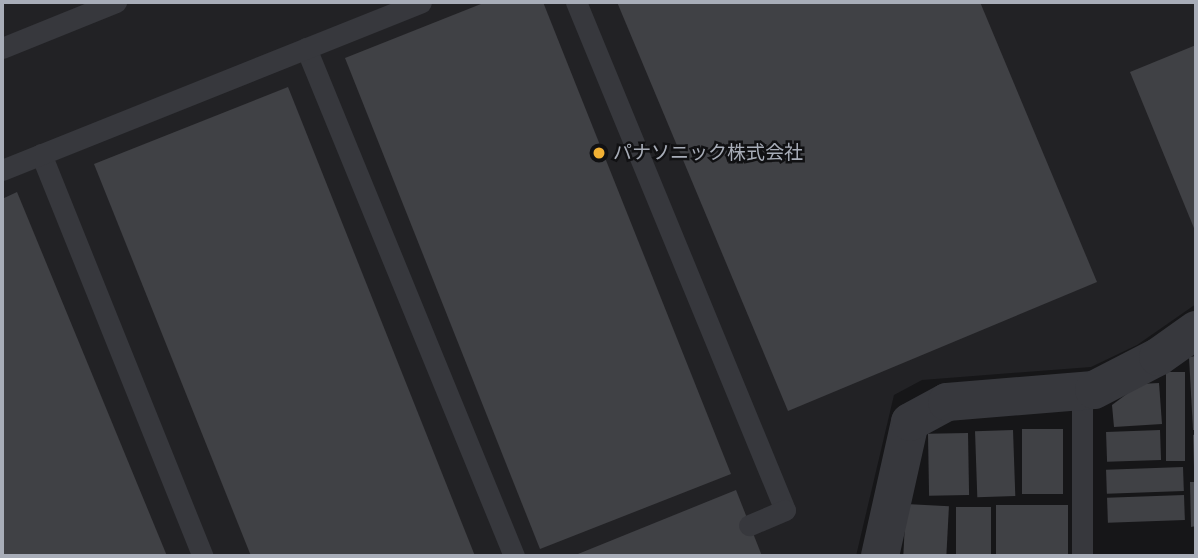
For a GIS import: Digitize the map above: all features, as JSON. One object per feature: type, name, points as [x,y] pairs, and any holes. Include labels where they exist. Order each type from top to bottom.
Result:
[{"type":"street","points":[[880,556],[910,422],[947,402],[1094,390],[1158,357],[1196,330]]},
{"type":"lane","points":[[2,48],[116,2]]},
{"type":"lane","points":[[2,170],[421,2]]},
{"type":"lane","points":[[576,2],[785,510],[749,525]]},
{"type":"lane","points":[[306,48],[514,556]]},
{"type":"lane","points":[[41,155],[202,556]]},
{"type":"lane","points":[[1082,391],[1082,556]]},
{"type":"shaded area","name":"パナソニック株式会社","points":[[2,2],[1196,2],[1196,304],[1137,345],[1091,367],[922,380],[894,395],[856,556],[2,556]]},
{"type":"building","points":[[486,2],[543,2],[731,474],[540,549],[345,58]]},
{"type":"building","points":[[617,2],[980,2],[1097,282],[788,411]]},
{"type":"building","points":[[1196,45],[1196,233],[1130,72]]},
{"type":"building","points":[[288,87],[475,556],[251,556],[94,164]]},
{"type":"building","points":[[17,192],[167,556],[2,556],[2,199]]},
{"type":"building","points":[[1196,356],[1196,430],[1193,430],[1189,357]]},
{"type":"building","points":[[1166,372],[1185,372],[1185,461],[1166,461]]},
{"type":"building","points":[[1159,383],[1162,424],[1114,427],[1112,405],[1140,384]]},
{"type":"building","points":[[1022,429],[1063,429],[1063,494],[1022,494]]},
{"type":"building","points":[[1013,430],[1015,496],[977,497],[975,431]]},
{"type":"building","points":[[1160,430],[1161,460],[1107,462],[1106,432]]},
{"type":"building","points":[[968,433],[969,495],[929,496],[928,434]]},
{"type":"building","points":[[1196,434],[1196,468],[1194,468],[1193,435]]},
{"type":"building","points":[[1183,467],[1184,491],[1107,494],[1106,470]]},
{"type":"building","points":[[1190,482],[1196,482],[1196,526],[1191,527]]},
{"type":"building","points":[[736,490],[762,556],[573,556]]},
{"type":"building","points":[[1184,495],[1185,520],[1108,523],[1107,498]]},
{"type":"building","points":[[906,504],[949,506],[946,556],[903,556]]},
{"type":"building","points":[[996,505],[1068,505],[1068,556],[996,556]]},
{"type":"building","points":[[956,507],[991,507],[991,556],[956,556]]},
{"type":"place","name":"パナソニック株式会社","points":[[599,153]]}]
